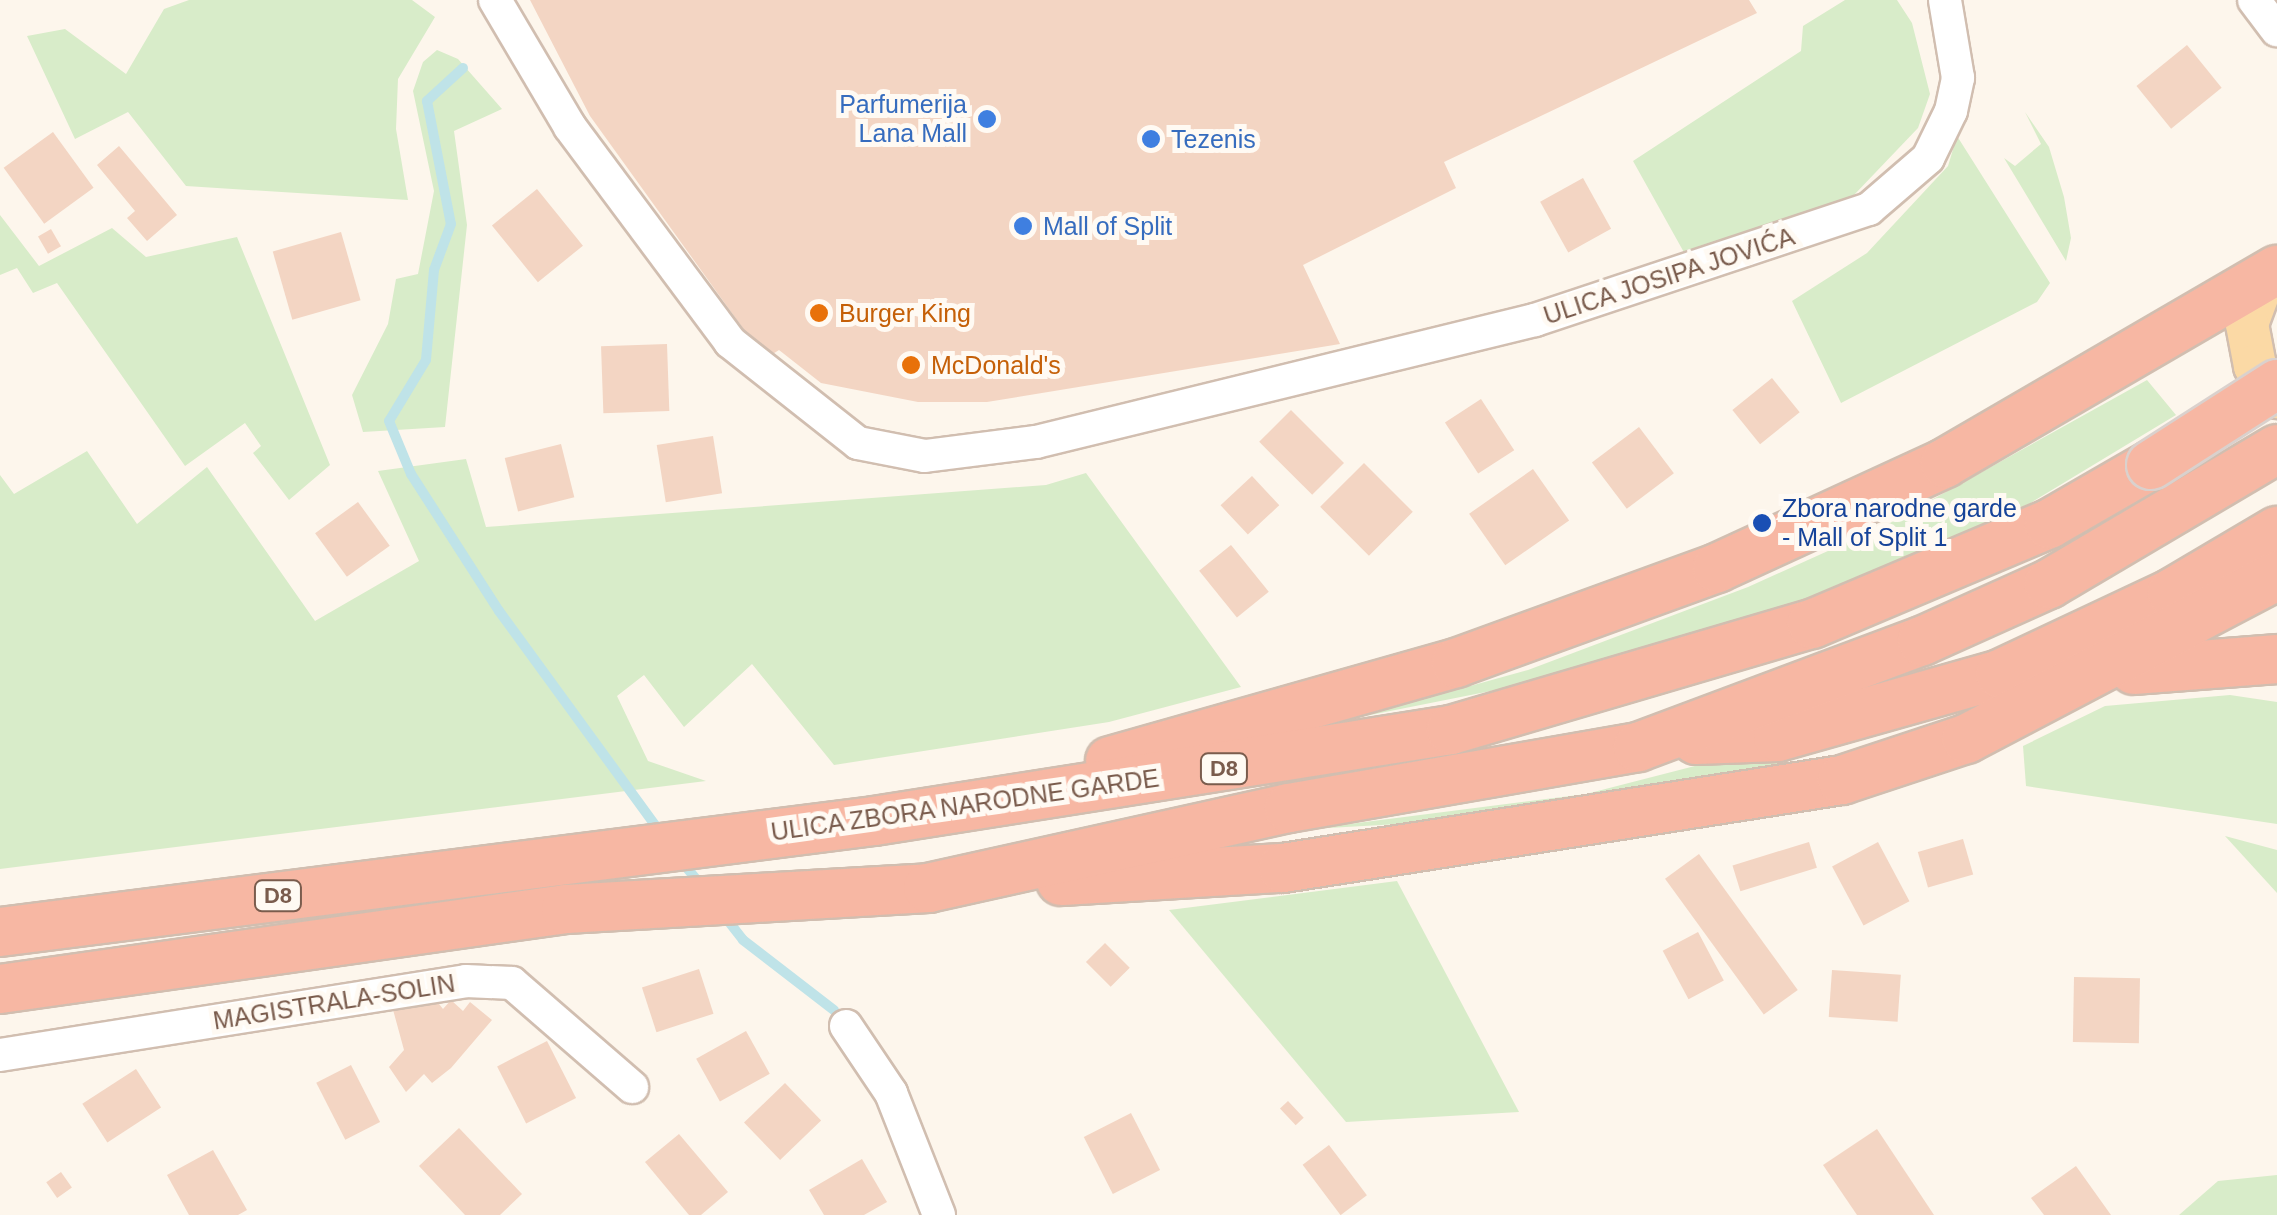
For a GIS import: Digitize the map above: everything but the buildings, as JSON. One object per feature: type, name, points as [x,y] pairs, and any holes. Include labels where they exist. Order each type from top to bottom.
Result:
[{"type":"highway","points":[[874,821],[1456,664],[1717,568],[1945,463],[2273,275]]},
{"type":"highway","name":"ULICA ZBORA NARODNE GARDE","points":[[0,932],[874,821],[1321,756],[1570,700],[1917,584],[2152,465],[2277,384]]},
{"type":"highway","name":"D8","points":[[0,989],[566,909],[928,888],[1289,808],[1638,747],[1922,642],[2163,523],[2277,449]]},
{"type":"highway","points":[[1638,747],[1778,737],[2000,674],[2172,593],[2277,531]]},
{"type":"highway","points":[[928,888],[1283,868],[1783,793],[1966,739],[2087,681],[2277,576]]},
{"type":"highway","points":[[2087,681],[2158,664],[2277,659]]},
{"type":"main road","points":[[2273,275],[2252,302],[2248,346],[2277,397]]},
{"type":"street","name":"ULICA JOSIPA JOVIĆA","points":[[495,0],[570,127],[730,342],[858,443],[926,456],[1036,442],[1228,390],[1535,320],[1869,209],[1928,158],[1958,78],[1945,0]]},
{"type":"street","points":[[2254,0],[2277,30]]},
{"type":"street","name":"MAGISTRALA-SOLIN","points":[[0,1055],[466,981],[512,983],[632,1087]]},
{"type":"street","points":[[846,1026],[892,1093],[938,1215]]},
{"type":"green space","points":[[189,0],[412,0],[435,17],[398,79],[396,129],[408,200],[186,186],[128,112],[75,139],[27,36],[65,29],[126,74],[164,9]]},
{"type":"green space","points":[[1845,0],[1897,0],[1912,23],[1930,94],[1918,128],[1854,195],[1686,256],[1633,161],[1801,51],[1803,26]]},
{"type":"green space","points":[[437,50],[458,59],[502,109],[454,131],[467,225],[445,427],[363,432],[352,395],[388,324],[396,279],[418,274],[434,191],[413,91],[423,62]]},
{"type":"green space","points":[[2025,112],[2049,147],[2064,197],[2071,238],[2066,261],[2004,158],[2015,166],[2041,144]]},
{"type":"green space","points":[[1957,136],[2050,283],[2037,302],[1841,403],[1792,301],[1867,253],[1948,166]]},
{"type":"green space","points":[[0,215],[39,266],[112,228],[146,257],[237,237],[330,465],[289,500],[253,453],[261,446],[245,423],[185,466],[57,283],[33,293],[17,268],[0,275]]},
{"type":"green space","points":[[2147,380],[2176,415],[2009,516],[1773,615],[1536,682],[1355,718],[1528,670],[1748,587],[1890,523]]},
{"type":"green space","points":[[87,451],[137,524],[207,467],[315,621],[419,561],[378,471],[466,459],[486,527],[1046,485],[1086,473],[1241,687],[1109,722],[834,765],[752,664],[684,727],[644,675],[617,696],[648,761],[706,781],[0,869],[0,475],[14,494]]},
{"type":"green space","points":[[2230,695],[2277,702],[2277,824],[2026,786],[2023,746],[2105,706]]},
{"type":"green space","points":[[1955,711],[1726,779],[1453,821],[1310,829],[1586,794],[1831,731]]},
{"type":"green space","points":[[2225,836],[2277,850],[2277,893]]},
{"type":"green space","points":[[1397,881],[1519,1112],[1346,1122],[1169,910]]},
{"type":"green space","points":[[2277,1175],[2277,1215],[2179,1215],[2218,1181]]},
{"type":"waterway","points":[[463,68],[427,101],[451,224],[434,270],[426,360],[389,421],[411,474],[499,611],[660,832]]},
{"type":"waterway","points":[[679,858],[703,888]]},
{"type":"waterway","points":[[722,913],[743,940],[834,1010]]},
{"type":"place","name":"Parfumerija Lana Mall","points":[[987,119]]},
{"type":"place","name":"Tezenis","points":[[1151,139]]},
{"type":"place","name":"Mall of Split","points":[[1023,226]]},
{"type":"place","name":"Burger King","points":[[819,313]]},
{"type":"place","name":"McDonald's","points":[[911,365]]},
{"type":"place","name":"Zbora narodne garde - Mall of Split 1","points":[[1762,523]]}]
